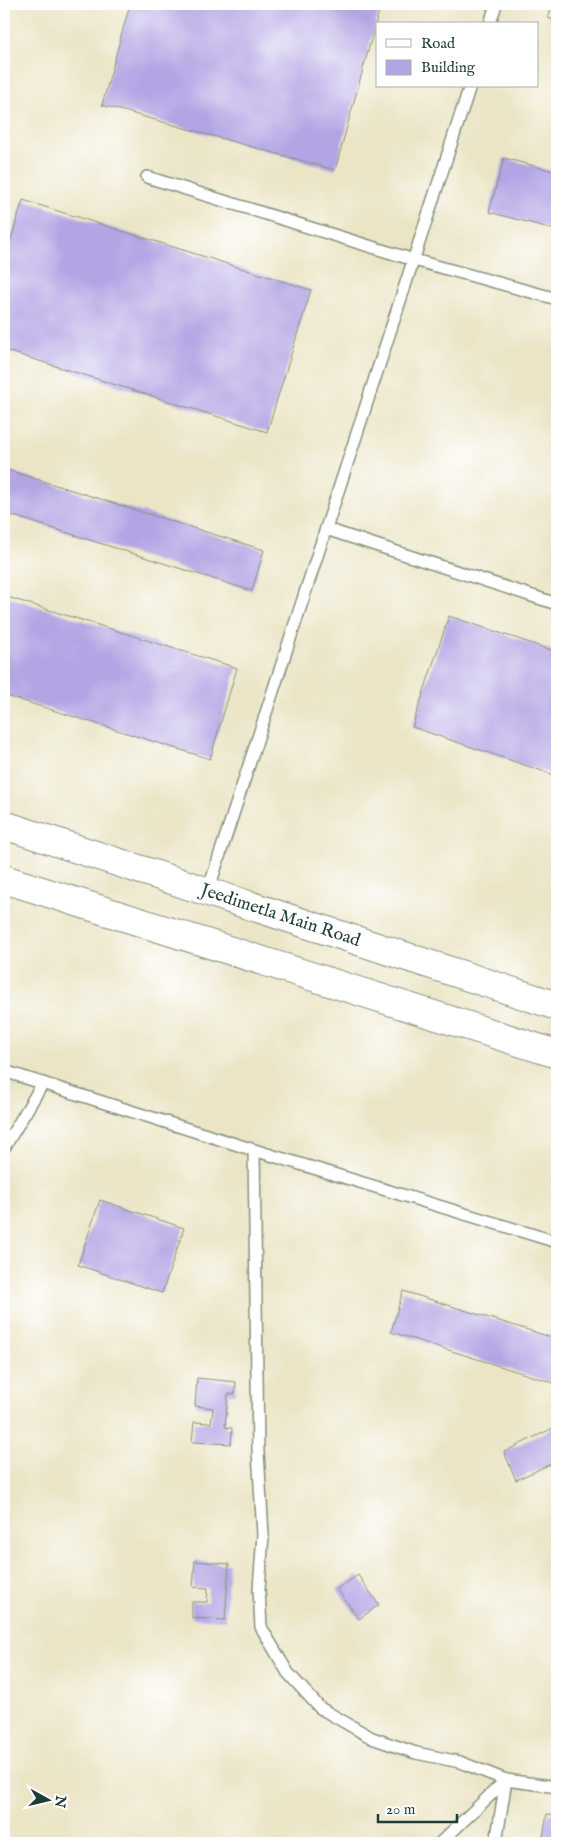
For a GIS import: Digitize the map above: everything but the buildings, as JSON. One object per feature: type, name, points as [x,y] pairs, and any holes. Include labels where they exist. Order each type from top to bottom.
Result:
[{"type":"main road","name":"Jeedimetla Main Road","points":[[4,825],[557,1006]]},
{"type":"main road","points":[[4,879],[557,1054]]},
{"type":"lane","points":[[491,22],[496,4]]},
{"type":"lane","points":[[208,891],[469,88]]},
{"type":"lane","points":[[147,177],[414,260],[557,299]]},
{"type":"lane","points":[[326,529],[557,604]]},
{"type":"lane","points":[[4,1071],[254,1150],[557,1242]]},
{"type":"lane","points":[[4,1148],[43,1083]]},
{"type":"lane","points":[[254,1150],[258,1452],[263,1536],[259,1589],[262,1627],[288,1672],[320,1708],[372,1738],[416,1753],[460,1762],[506,1780],[557,1787]]},
{"type":"lane","points":[[440,1843],[506,1780]]},
{"type":"lane","points":[[496,1843],[506,1780]]}]
